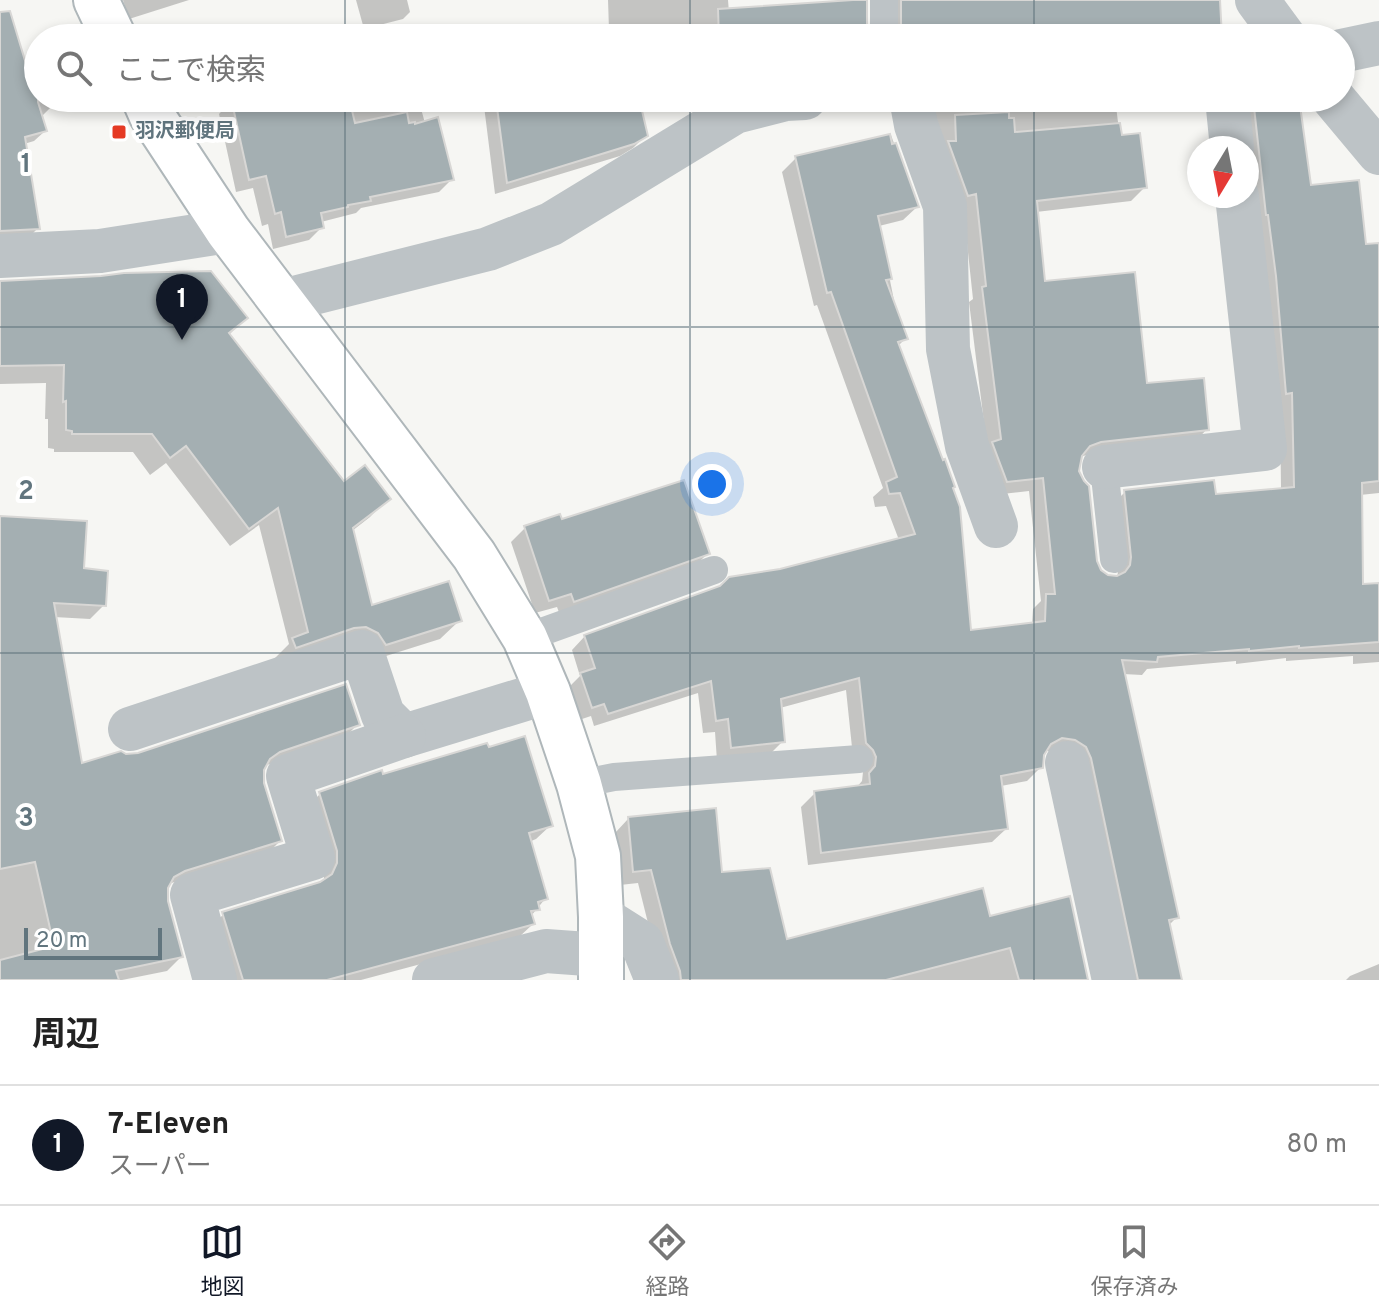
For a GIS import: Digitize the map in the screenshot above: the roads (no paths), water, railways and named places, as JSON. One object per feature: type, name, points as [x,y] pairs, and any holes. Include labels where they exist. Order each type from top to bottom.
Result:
[{"type":"street","points":[[96,0],[107,24]]},
{"type":"street","points":[[1257,0],[1275,24]]},
{"type":"street","points":[[1355,48],[1379,43]]},
{"type":"street","points":[[150,112],[228,231],[474,555],[525,638],[548,692],[579,784],[598,856],[601,951]]},
{"type":"street","points":[[282,301],[488,249],[551,224],[735,112]]},
{"type":"street","points":[[914,112],[945,206],[948,349],[967,446],[996,526]]},
{"type":"street","points":[[1228,112],[1231,136]]},
{"type":"street","points":[[1345,112],[1379,153]]},
{"type":"street","points":[[1104,467],[1265,449],[1238,208]]},
{"type":"street","points":[[0,256],[100,251],[228,231]]},
{"type":"street","points":[[130,729],[362,652],[383,715],[404,736]]},
{"type":"street","points":[[215,980],[192,895],[313,858],[288,776],[404,736],[548,692]]},
{"type":"street","points":[[1067,763],[1114,980]]},
{"type":"street","points":[[434,980],[546,951],[601,951],[642,943],[657,980]]},
{"type":"lane","points":[[884,0],[884,24]]},
{"type":"lane","points":[[1104,467],[1114,559]]},
{"type":"lane","points":[[525,638],[714,570]]},
{"type":"lane","points":[[579,784],[614,777],[859,759]]},
{"type":"place","name":"羽沢郵便局","points":[[119,132]]},
{"type":"place","name":"7-Eleven","points":[[182,340]]}]
